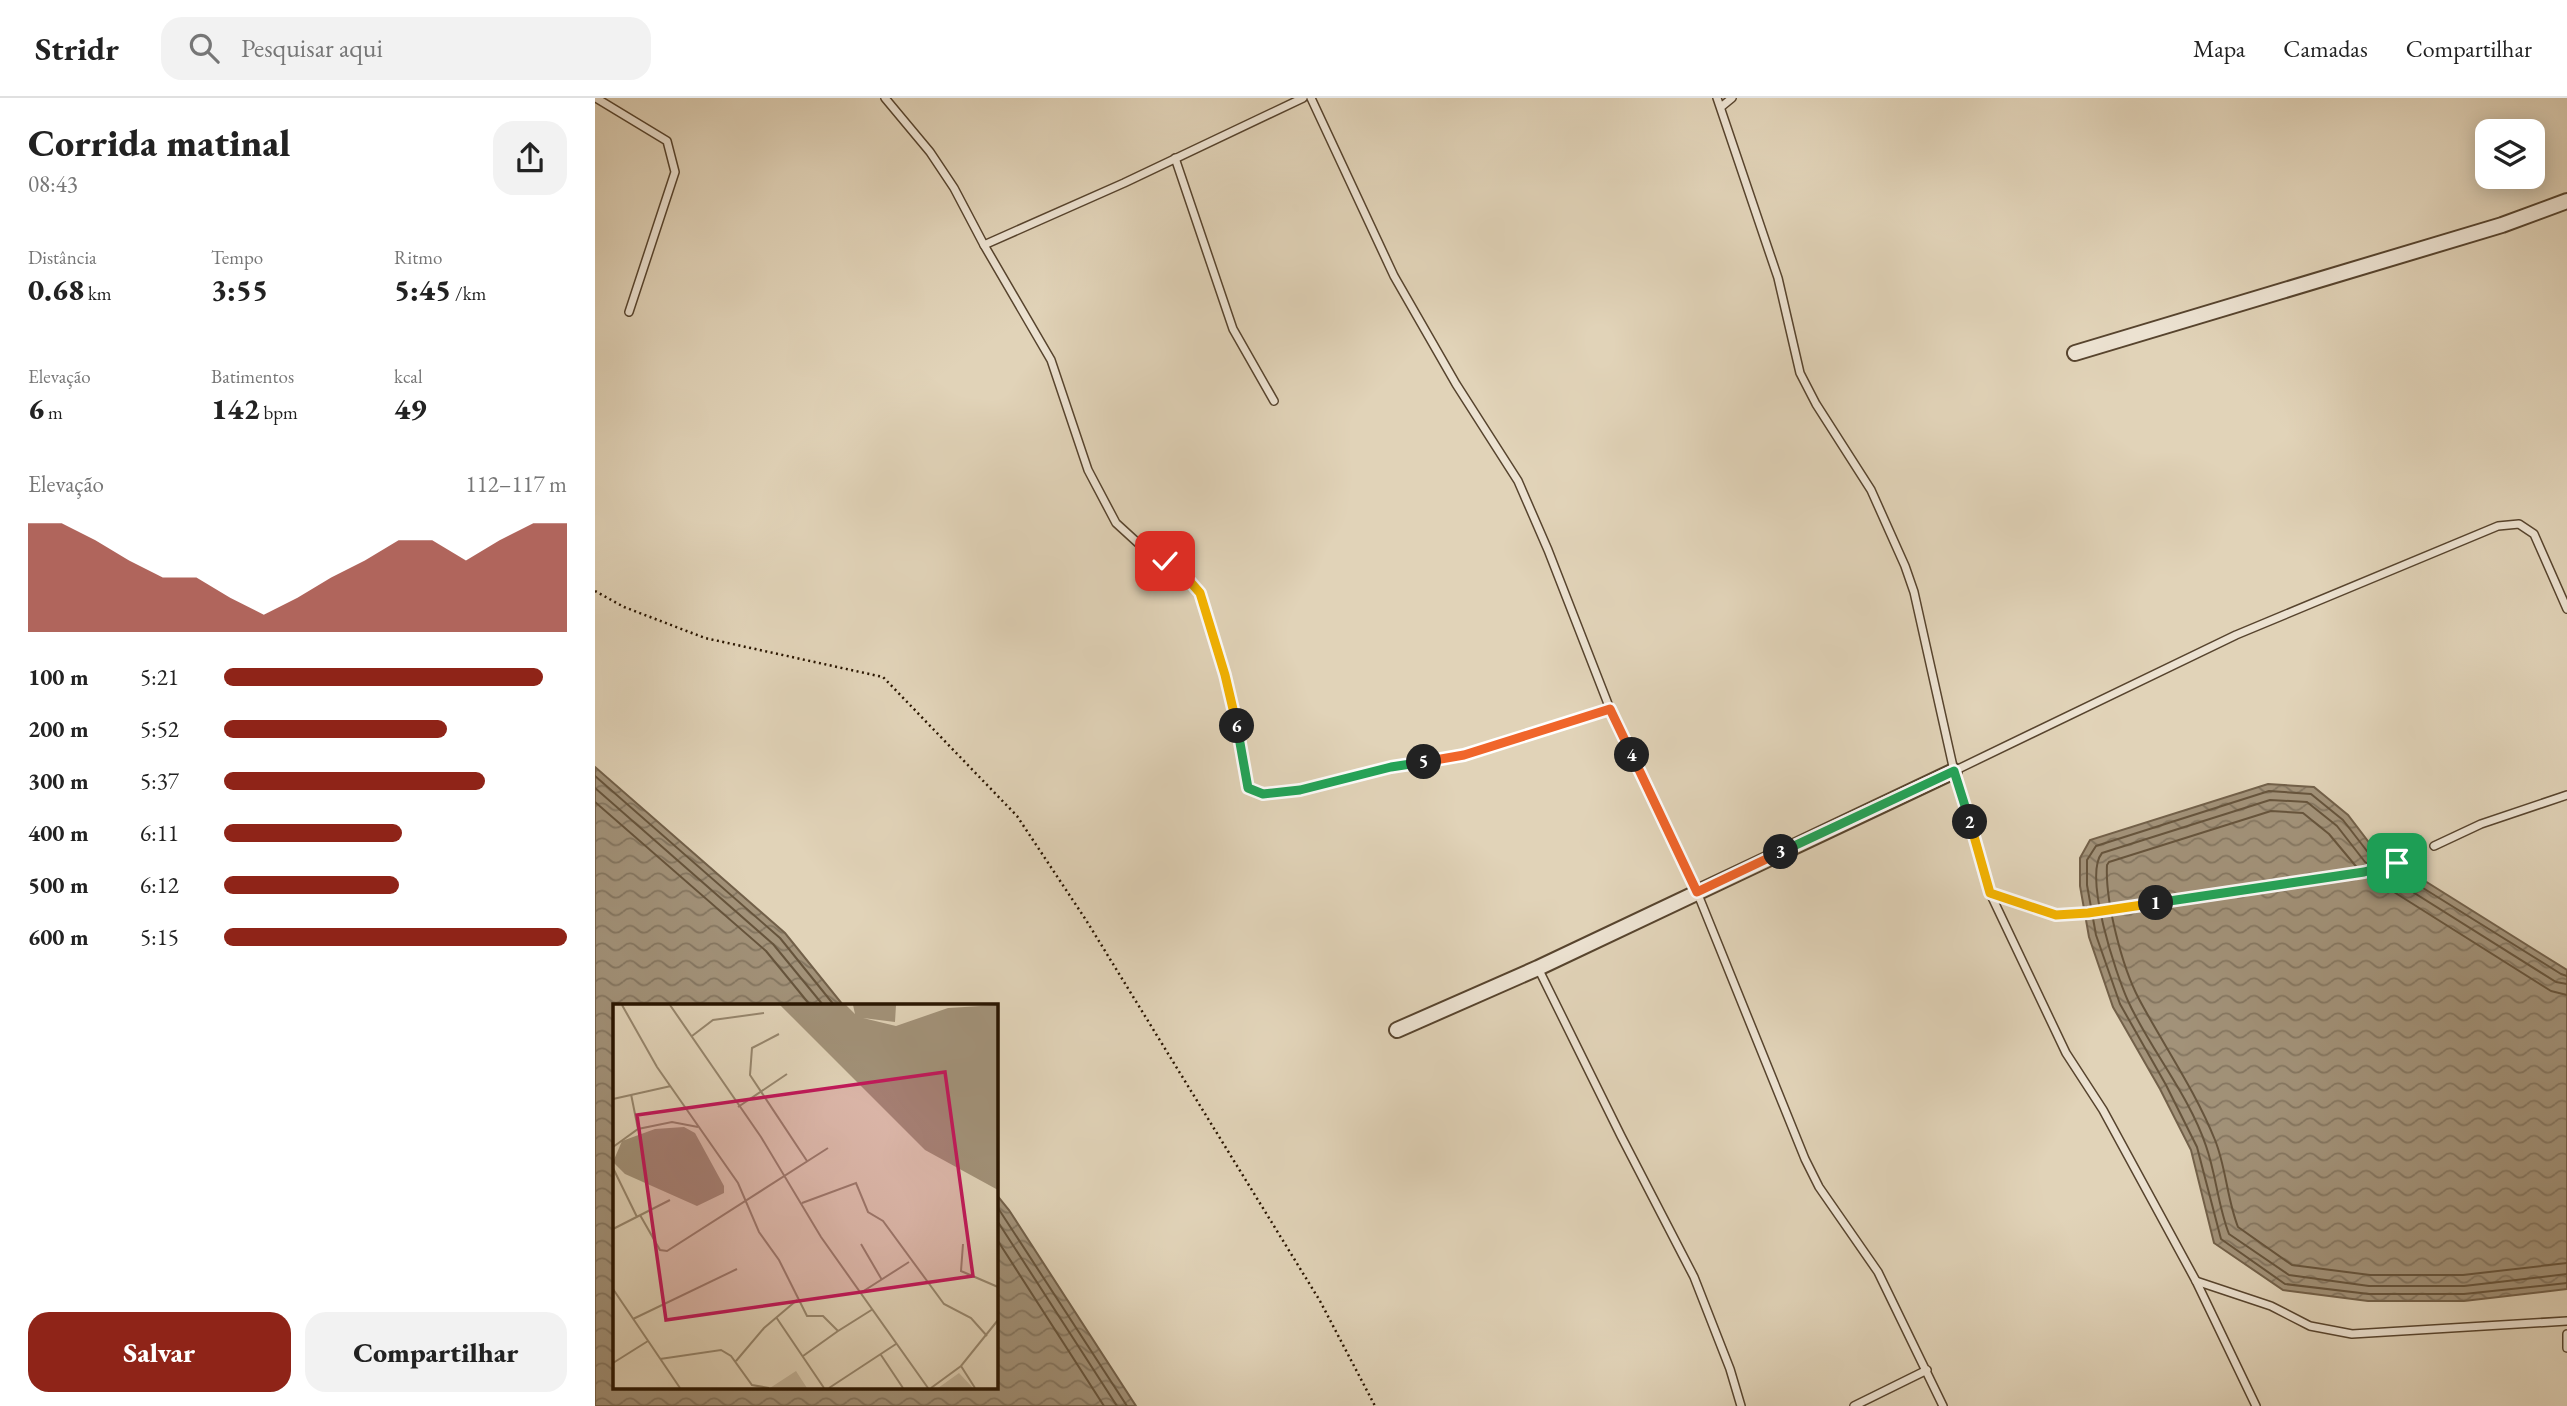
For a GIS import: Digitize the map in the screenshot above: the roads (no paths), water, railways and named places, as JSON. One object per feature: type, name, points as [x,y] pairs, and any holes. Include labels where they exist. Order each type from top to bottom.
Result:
[{"type":"street","points":[[2075,353],[2502,225],[2567,201]]},
{"type":"street","points":[[1397,1030],[1538,968],[1954,771]]},
{"type":"lane","points":[[596,98],[667,141],[675,172],[629,312]]},
{"type":"lane","points":[[885,98],[930,152],[954,188],[1051,360],[1088,470],[1116,523],[1144,550],[1179,569],[1200,593],[1225,675],[1248,788],[1263,794],[1300,790],[1391,767],[1464,755],[1610,709]]},
{"type":"lane","points":[[984,245],[1303,98]]},
{"type":"lane","points":[[1311,98],[1394,276],[1518,481],[1610,709],[1697,892],[1805,1158],[1819,1187],[1878,1272],[1943,1406]]},
{"type":"lane","points":[[1717,98],[1778,278],[1800,373],[1816,404],[1871,490],[1914,592],[1954,771],[1990,893],[2066,1053],[2103,1110],[2196,1281],[2256,1406]]},
{"type":"lane","points":[[1721,107],[1732,98]]},
{"type":"lane","points":[[1175,158],[1233,329],[1273,401]]},
{"type":"lane","points":[[1954,771],[2236,635],[2498,526],[2519,524],[2534,534],[2567,609]]},
{"type":"lane","points":[[2434,846],[2481,824],[2567,795]]},
{"type":"lane","points":[[1538,968],[1694,1277],[1730,1369],[1741,1406]]},
{"type":"lane","points":[[2196,1281],[2271,1306],[2310,1326],[2352,1334],[2567,1321]]},
{"type":"lane","points":[[2567,1334],[2567,1348]]},
{"type":"lane","points":[[1854,1406],[1927,1370]]},
{"type":"water","points":[[595,767],[785,933],[842,1004],[613,1004],[613,1388],[997,1388],[997,1195],[1136,1406],[595,1406]]},
{"type":"water","points":[[2268,784],[2314,787],[2348,815],[2374,849],[2567,970],[2567,1289],[2464,1301],[2368,1301],[2283,1290],[2214,1243],[2191,1150],[2113,1007],[2089,937],[2080,886],[2080,858],[2090,840]]}]
